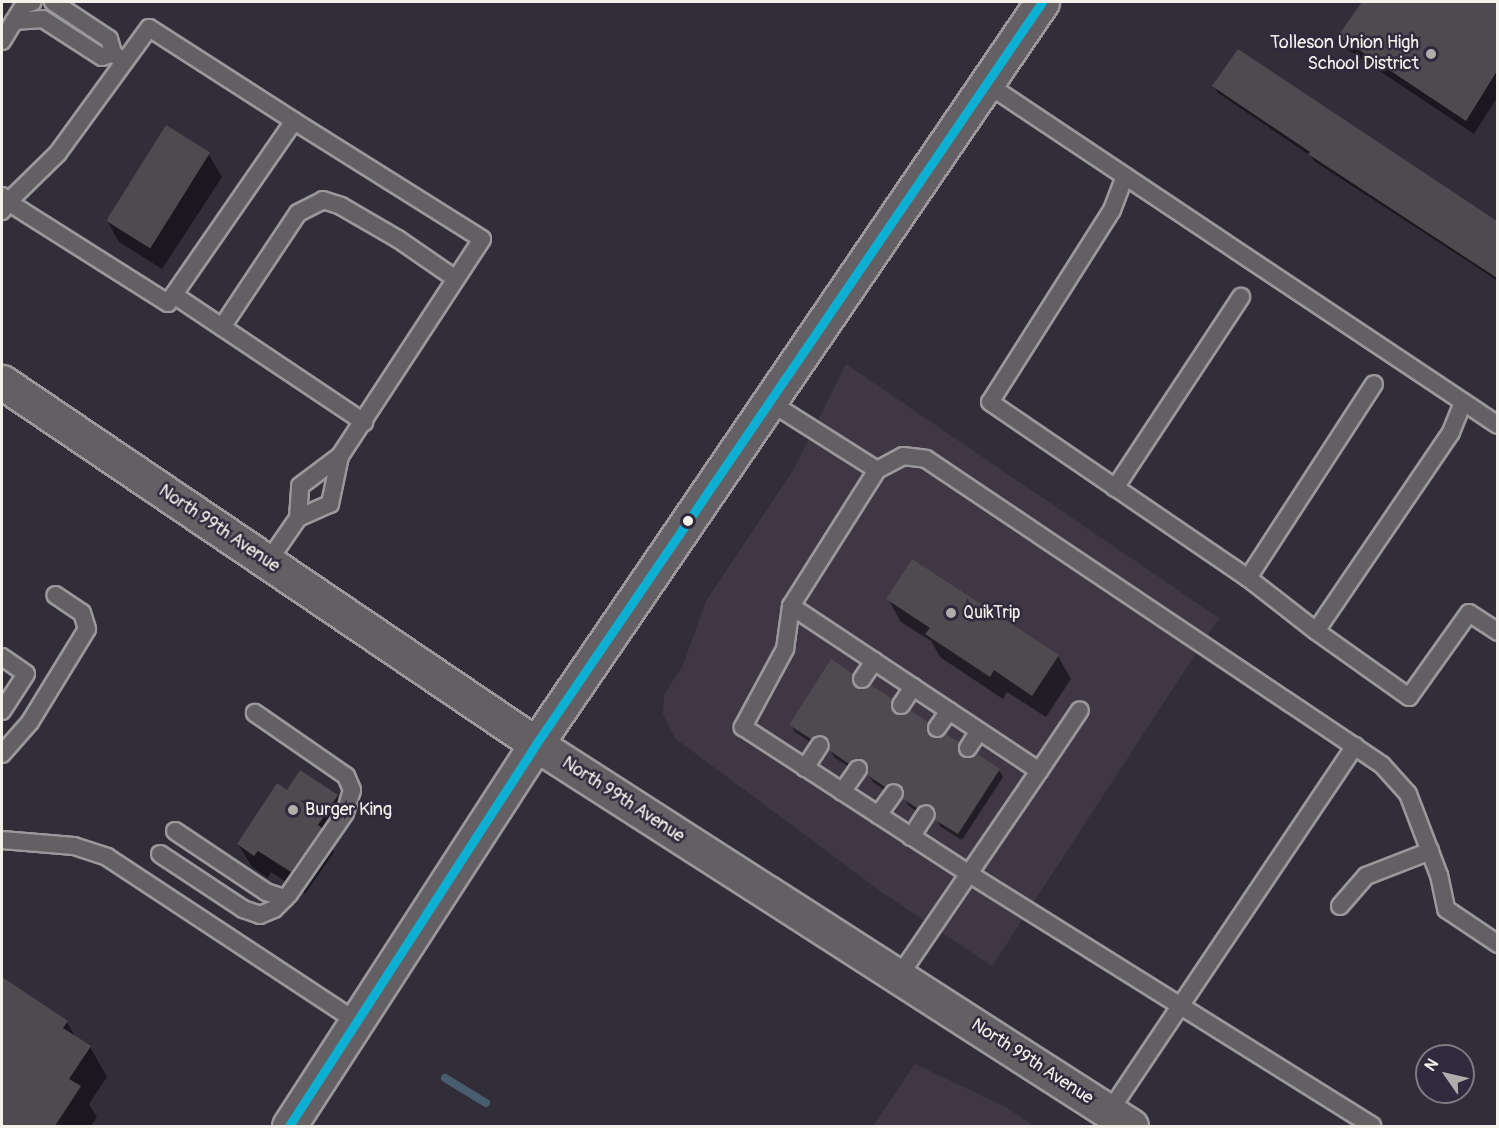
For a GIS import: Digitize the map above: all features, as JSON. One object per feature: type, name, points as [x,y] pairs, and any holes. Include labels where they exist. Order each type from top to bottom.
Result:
[{"type":"main road","points":[[289,1126],[536,744],[1042,2]]},
{"type":"main road","name":"North 99th Avenue","points":[[2,382],[536,744],[1120,1119]]},
{"type":"lane","points":[[2,41],[24,5],[33,2]]},
{"type":"lane","points":[[53,2],[109,39],[119,58]]},
{"type":"lane","points":[[14,21],[43,19],[102,57],[119,58]]},
{"type":"lane","points":[[267,563],[298,518],[300,486],[340,456],[482,239],[149,28],[119,58],[58,153],[4,203],[168,303],[294,121]]},
{"type":"lane","points":[[987,84],[1497,425]]},
{"type":"lane","points":[[1125,176],[1112,210],[990,402],[1248,578],[1316,631],[1409,697],[1469,613],[1497,632]]},
{"type":"lane","points":[[222,327],[298,213],[323,200],[341,206],[398,239],[456,279]]},
{"type":"lane","points":[[174,295],[364,422]]},
{"type":"lane","points":[[1114,488],[1241,297]]},
{"type":"lane","points":[[1248,578],[1374,384]]},
{"type":"lane","points":[[768,401],[877,470]]},
{"type":"lane","points":[[1316,631],[1451,432],[1463,402]]},
{"type":"lane","points":[[298,518],[330,504],[340,456]]},
{"type":"lane","points":[[1372,1126],[911,837],[742,727],[785,649],[791,606],[877,470],[903,456],[926,459],[1382,765],[1408,794],[1439,875],[1446,909],[1497,944]]},
{"type":"lane","points":[[2,754],[30,722],[87,628],[82,613],[56,595]]},
{"type":"lane","points":[[791,606],[1039,771]]},
{"type":"lane","points":[[2,657],[50,689]]},
{"type":"lane","points":[[862,679],[874,661]]},
{"type":"lane","points":[[2,711],[26,674]]},
{"type":"lane","points":[[901,705],[913,687]]},
{"type":"lane","points":[[899,976],[971,875],[1080,710]]},
{"type":"lane","points":[[937,728],[949,711]]},
{"type":"lane","points":[[160,854],[243,909],[260,915],[274,909],[285,898],[345,813],[352,790],[346,776],[255,713]]},
{"type":"lane","points":[[968,748],[979,730]]},
{"type":"lane","points":[[805,768],[820,745]]},
{"type":"lane","points":[[1120,1119],[1180,1006],[1355,746]]},
{"type":"lane","points":[[842,792],[858,769]]},
{"type":"lane","points":[[878,815],[894,792]]},
{"type":"lane","points":[[911,837],[926,814]]},
{"type":"lane","points":[[175,831],[266,892],[285,898]]},
{"type":"lane","points":[[2,840],[74,846],[107,857],[356,1021]]},
{"type":"lane","points":[[1340,906],[1366,876],[1430,851]]},
{"type":"shaded area","points":[[846,364],[1219,618],[992,966],[880,891],[676,739],[663,715],[664,695],[683,665],[706,601],[794,469]]},
{"type":"shaded area","points":[[915,1064],[1006,1107],[1034,1126],[873,1126]]},
{"type":"building","name":"Tolleson Union High School District","points":[[1362,2],[1497,2],[1497,71],[1466,121],[1338,36]]},
{"type":"building","points":[[1238,49],[1497,221],[1497,278],[1308,154],[1310,152],[1212,86]]},
{"type":"building","points":[[166,125],[210,153],[150,248],[106,221]]},
{"type":"building","name":"QuikTrip","points":[[912,559],[1059,655],[1032,696],[994,670],[990,677],[925,634],[930,628],[886,599]]},
{"type":"building","points":[[831,659],[853,674],[852,683],[857,688],[866,689],[871,685],[892,699],[891,709],[896,714],[905,715],[910,710],[928,722],[927,732],[931,737],[941,738],[946,734],[959,742],[958,748],[962,756],[968,758],[977,754],[1000,769],[958,834],[935,820],[936,810],[931,805],[922,804],[917,808],[903,799],[904,789],[900,784],[890,783],[885,787],[867,775],[868,765],[863,760],[854,759],[849,764],[829,750],[830,741],[825,736],[816,735],[811,739],[789,725]]},
{"type":"building","name":"Burger King","points":[[300,770],[338,795],[318,825],[322,828],[291,872],[258,851],[254,856],[237,844],[277,783],[287,790]]},
{"type":"building","points":[[2,977],[68,1021],[63,1028],[91,1046],[69,1079],[81,1086],[55,1126],[2,1126]]},
{"type":"waterway","points":[[445,1078],[486,1103]]},
{"type":"transit line","points":[[289,1126],[536,744],[1042,2]]},
{"type":"place","name":"Tolleson Union High School District","points":[[1431,54]]},
{"type":"place","name":"QuikTrip","points":[[951,613]]},
{"type":"place","name":"Burger King","points":[[293,810]]}]
